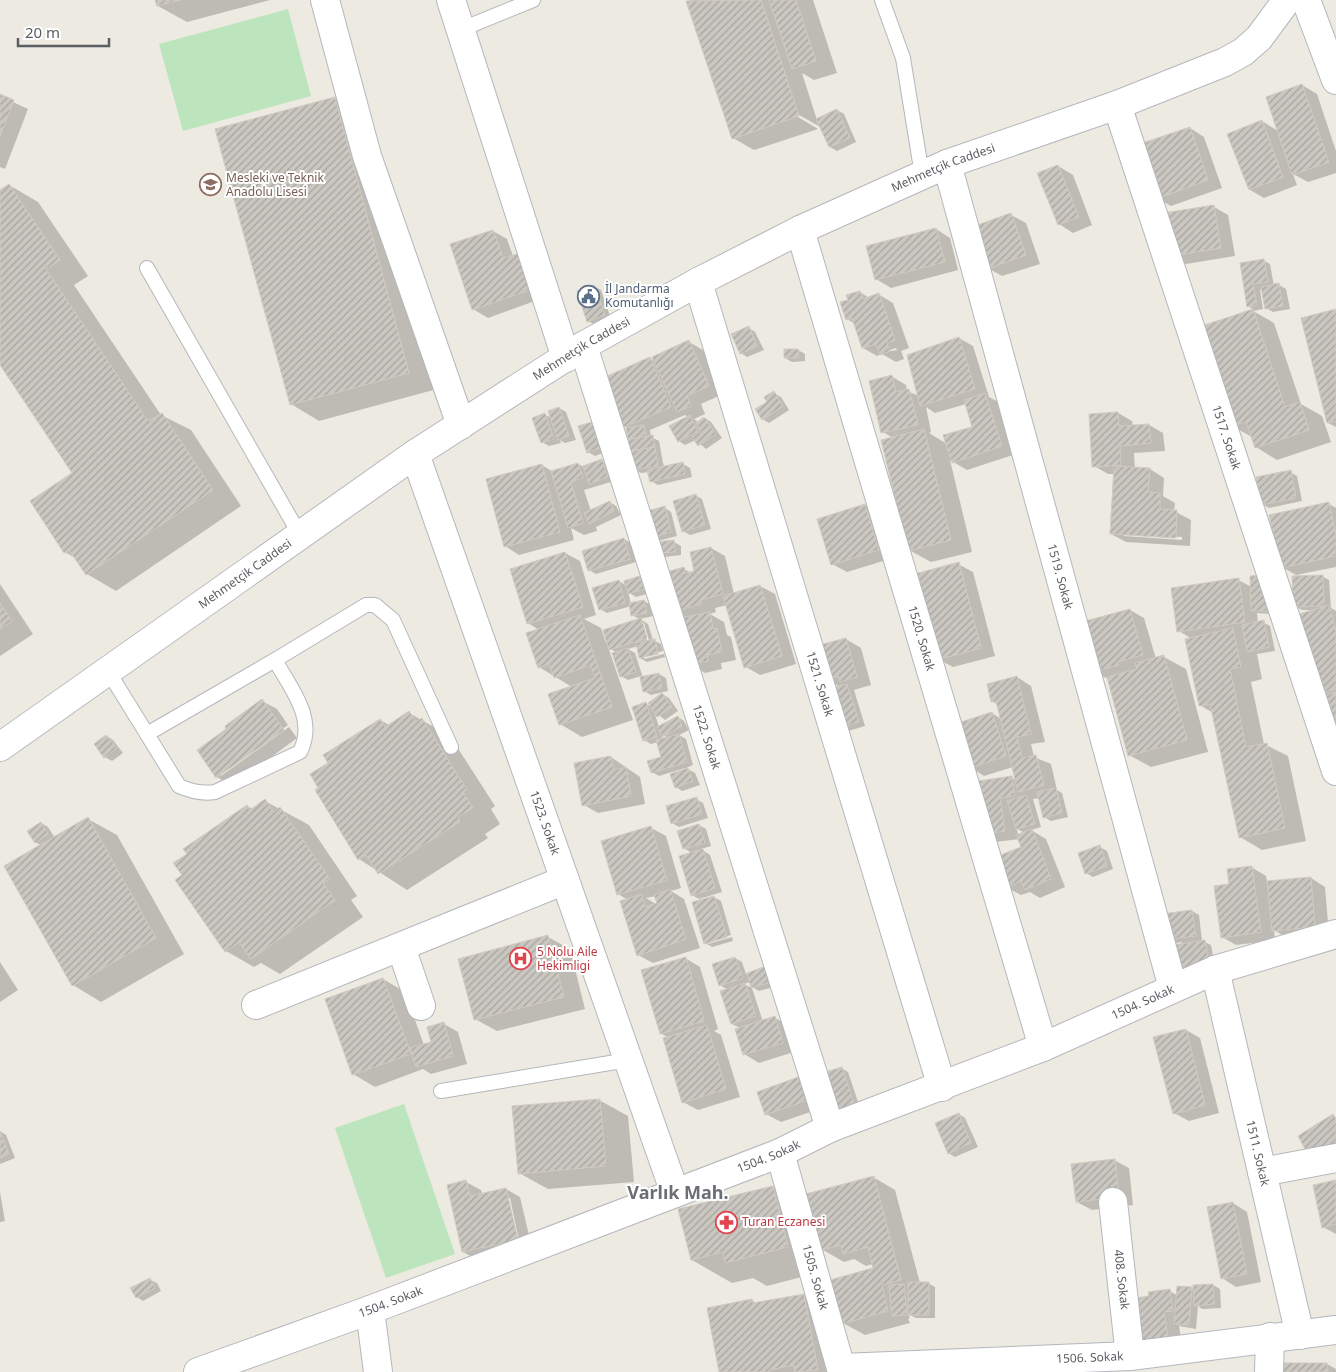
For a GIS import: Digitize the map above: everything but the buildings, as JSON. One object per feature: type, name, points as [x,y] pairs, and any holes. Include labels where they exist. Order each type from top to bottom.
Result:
[{"type":"street","points":[[325,0],[367,156],[461,425]]},
{"type":"street","name":"1522. Sokak","points":[[451,0],[574,352],[830,1128]]},
{"type":"street","name":"Mehmetçik Caddesi","points":[[0,747],[415,454],[574,352],[698,282],[800,230],[922,175],[947,164],[1117,105],[1224,62],[1243,52],[1260,38],[1287,0]]},
{"type":"street","points":[[1306,0],[1336,80]]},
{"type":"street","name":"1517. Sokak","points":[[1117,105],[1336,771]]},
{"type":"street","name":"1519. Sokak","points":[[947,164],[1173,988]]},
{"type":"street","name":"1520. Sokak","points":[[800,230],[1043,1047]]},
{"type":"street","name":"1521. Sokak","points":[[698,282],[942,1087]]},
{"type":"street","name":"1523. Sokak","points":[[415,454],[675,1193]]},
{"type":"street","points":[[256,1005],[565,880]]},
{"type":"street","name":"1504. Sokak","points":[[198,1372],[370,1310],[780,1153],[830,1128],[1043,1047],[1215,970],[1336,934]]},
{"type":"street","points":[[401,947],[422,1006]]},
{"type":"street","name":"1511. Sokak","points":[[1215,970],[1300,1335]]},
{"type":"street","name":"1505. Sokak","points":[[780,1153],[842,1370]]},
{"type":"street","points":[[1262,1172],[1336,1158]]},
{"type":"street","name":"408. Sokak","points":[[1113,1202],[1130,1356]]},
{"type":"street","points":[[370,1310],[378,1372]]},
{"type":"street","name":"1506. Sokak","points":[[842,1370],[1086,1365],[1130,1356],[1336,1330]]},
{"type":"street","points":[[1269,1372],[1270,1337]]},
{"type":"lane","points":[[462,28],[533,0]]},
{"type":"lane","points":[[882,0],[903,58],[922,175]]},
{"type":"lane","points":[[147,268],[300,535]]},
{"type":"lane","points":[[147,734],[366,605],[375,605],[393,620],[451,747]]},
{"type":"lane","points":[[108,671],[179,786],[190,791],[204,793],[215,792],[300,752],[306,740],[307,724],[302,708],[275,660]]},
{"type":"lane","points":[[441,1091],[628,1060]]},
{"type":"green space","points":[[288,9],[311,96],[183,131],[159,44]]},
{"type":"green space","points":[[404,1104],[455,1254],[386,1278],[335,1128]]},
{"type":"place","name":"Mesleki ve Teknik Anadolu Lisesi","points":[[210,185]]},
{"type":"place","name":"İl Jandarma Komutanlığı","points":[[589,296]]},
{"type":"place","name":"5 Nolu Aile Hekimligi","points":[[521,959]]},
{"type":"place","name":"Turan Eczanesi","points":[[726,1222]]},
{"type":"district","name":"Varlık Mah.","points":[[678,1193]]}]
